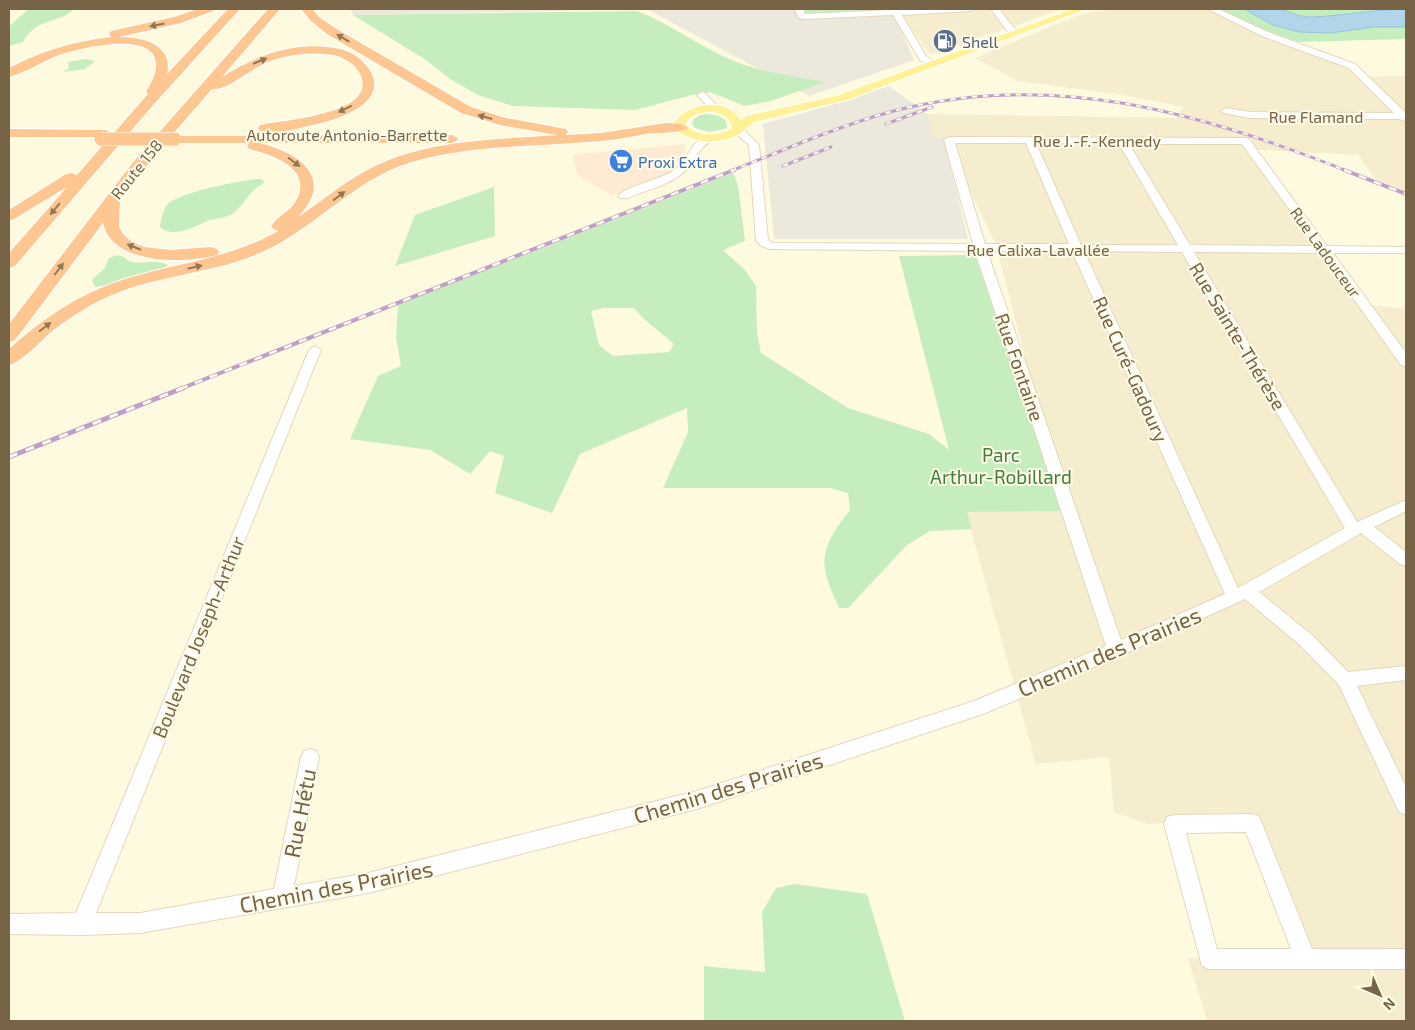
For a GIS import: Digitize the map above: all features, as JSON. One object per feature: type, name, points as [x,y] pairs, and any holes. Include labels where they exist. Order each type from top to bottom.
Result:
[{"type":"highway","points":[[178,9],[196,9]]},
{"type":"highway","points":[[9,61],[77,42],[177,20],[208,9]]},
{"type":"highway","name":"Route 158","points":[[9,263],[149,101],[234,9]]},
{"type":"highway","name":"Route 158","points":[[9,336],[112,199],[194,100],[274,9]]},
{"type":"highway","points":[[307,9],[315,19],[331,31],[466,110],[508,123],[567,137]]},
{"type":"highway","points":[[9,73],[42,57],[83,45],[120,41],[139,43],[153,48],[159,54],[162,61],[160,74],[149,101]]},
{"type":"highway","points":[[194,100],[251,65],[272,57],[297,51],[326,50],[341,53],[356,61],[367,75],[368,88],[363,97],[351,107],[335,114],[292,125],[216,136]]},
{"type":"highway","points":[[9,122],[60,136]]},
{"type":"highway","name":"Autoroute Antonio-Barrette","points":[[9,133],[60,136],[567,137],[608,136],[685,126]]},
{"type":"highway","points":[[9,144],[60,136]]},
{"type":"highway","name":"Autoroute Antonio-Barrette","points":[[9,139],[60,136]]},
{"type":"highway","points":[[112,199],[110,225],[119,238],[139,250],[169,255],[201,253],[240,244],[273,230],[290,218],[299,208],[306,195],[308,183],[304,172],[296,162],[272,150],[216,136]]},
{"type":"highway","points":[[9,359],[52,322],[87,300],[128,284],[226,259],[270,242],[293,230],[368,176],[392,164],[451,149],[567,137]]},
{"type":"highway","points":[[9,216],[36,201],[98,159]]},
{"type":"main road","points":[[930,62],[819,100],[748,112],[698,110],[685,126],[714,137],[728,135],[746,121],[843,98],[1062,9]]},
{"type":"main road","points":[[1014,30],[1081,9]]},
{"type":"main road","points":[[721,111],[734,118],[738,129]]},
{"type":"street","points":[[800,13],[971,9]]},
{"type":"street","points":[[995,9],[1014,30]]},
{"type":"street","points":[[1212,9],[1265,34],[1352,66],[1405,117]]},
{"type":"street","points":[[895,10],[923,58],[930,62]]},
{"type":"street","name":"Rue Flamand","points":[[1226,111],[1250,115],[1405,117]]},
{"type":"street","points":[[661,180],[684,158],[689,147],[685,126]]},
{"type":"street","points":[[738,129],[741,135],[754,143],[755,151]]},
{"type":"street","points":[[623,196],[661,180],[683,168],[690,160],[696,146],[714,137],[743,143],[755,151]]},
{"type":"street","name":"Rue J.-F.-Kennedy","points":[[949,140],[1245,141]]},
{"type":"street","name":"Rue Fontaine","points":[[949,140],[980,248],[1116,650]]},
{"type":"street","name":"Rue Curé-Gadoury","points":[[1030,140],[1077,249],[1240,594]]},
{"type":"street","name":"Rue Sainte-Thérèse","points":[[1122,140],[1186,249],[1358,529]]},
{"type":"street","name":"Rue Ladouceur","points":[[1245,141],[1406,362]]},
{"type":"street","name":"Rue Calixa-Lavallée","points":[[755,151],[762,240],[768,246],[1406,250]]},
{"type":"street","name":"Boulevard Joseph-Arthur","points":[[81,925],[315,350]]},
{"type":"street","name":"Chemin des Prairies","points":[[9,924],[81,925],[140,923],[368,883],[697,800],[976,708],[1116,650],[1240,594],[1358,529],[1406,505]]},
{"type":"street","points":[[1358,529],[1406,560]]},
{"type":"street","points":[[1240,594],[1307,641],[1345,680],[1406,806]]},
{"type":"street","points":[[1345,680],[1406,673]]},
{"type":"street","name":"Rue Hétu","points":[[282,898],[310,757]]},
{"type":"street","points":[[1306,959],[1252,823],[1174,824],[1209,959],[1306,959],[1406,959]]},
{"type":"shaded area","points":[[350,9],[647,9],[353,15]]},
{"type":"shaded area","points":[[647,9],[797,9],[801,18],[894,13],[914,60],[809,96]]},
{"type":"shaded area","points":[[896,9],[1063,9],[930,54]]},
{"type":"shaded area","points":[[1208,9],[1242,27],[1335,62],[1361,77],[1406,76],[1406,196],[1380,185],[1358,155],[1244,149],[1360,304],[1406,309],[1406,1021],[1207,1021],[1188,958],[1293,958],[1250,837],[1227,818],[1148,824],[1114,812],[1109,757],[1036,764],[966,512],[1065,510],[995,242],[944,138],[932,137],[927,114],[1176,118],[1184,107],[1117,94],[1018,81],[975,58],[1077,16],[1096,11]]},
{"type":"shaded area","points":[[889,86],[927,114],[933,137],[944,138],[968,239],[774,239],[763,124],[825,107]]},
{"type":"shaded area","points":[[684,144],[685,148],[680,159],[668,172],[654,180],[613,196],[579,176],[575,168],[573,155]]},
{"type":"green space","points":[[29,9],[74,9],[60,18],[35,28],[23,42],[9,46],[9,26]]},
{"type":"green space","points":[[799,9],[894,9],[896,12],[802,17]]},
{"type":"green space","points":[[1220,9],[1244,9],[1273,25],[1299,32],[1331,33],[1374,27],[1406,27],[1406,39],[1298,42],[1269,32]]},
{"type":"green space","points":[[1281,9],[1379,9],[1315,17],[1291,14]]},
{"type":"green space","points":[[637,11],[660,21],[737,62],[774,73],[825,82],[771,101],[745,106],[710,92],[635,110],[513,106],[478,95],[450,79],[426,60],[353,15]]},
{"type":"green space","points":[[85,59],[95,61],[85,69],[63,72],[69,68],[68,62]]},
{"type":"green space","points":[[706,114],[723,119],[727,124],[727,128],[710,132],[695,128],[692,124],[694,119]]},
{"type":"green space","name":"Parc Arthur-Robillard","points":[[733,173],[738,185],[745,241],[723,250],[745,270],[756,286],[757,333],[761,353],[848,408],[929,434],[949,450],[899,256],[975,255],[1065,511],[967,512],[972,529],[930,531],[907,545],[848,608],[839,608],[827,580],[824,562],[831,538],[850,510],[848,493],[830,488],[663,488],[688,432],[687,408],[580,454],[552,513],[495,493],[504,456],[490,451],[470,474],[430,450],[350,439],[378,376],[401,366],[396,338],[398,305]],"holes":[[[604,308],[634,308],[674,344],[669,352],[613,356],[599,345],[591,311]]]},
{"type":"green space","points":[[261,179],[265,182],[253,191],[232,214],[178,232],[166,231],[160,227],[164,210],[173,200],[211,188],[241,181]]},
{"type":"green space","points":[[494,187],[495,236],[395,266],[415,215]]},
{"type":"green space","points":[[114,256],[124,257],[136,263],[158,262],[168,265],[164,268],[95,287],[92,280],[104,269],[108,259]]},
{"type":"green space","points":[[795,884],[867,894],[905,1021],[704,1021],[704,966],[765,972],[762,912],[776,888]]},
{"type":"water","points":[[1277,8],[1299,16],[1311,17],[1406,9],[1406,27],[1374,27],[1331,33],[1299,32],[1273,25],[1244,9]]},
{"type":"railway","points":[[731,171],[830,132],[890,112],[949,100],[1008,95],[1066,96],[1123,103],[1180,115],[1236,131],[1347,171]]},
{"type":"railway","points":[[886,124],[932,107]]},
{"type":"railway","points":[[783,166],[831,147]]},
{"type":"railway","points":[[180,389],[734,170]]},
{"type":"railway","points":[[1344,170],[1406,194]]},
{"type":"railway","points":[[9,457],[183,388]]},
{"type":"place","name":"Shell","points":[[945,41]]},
{"type":"place","name":"Proxi Extra","points":[[621,161]]}]
